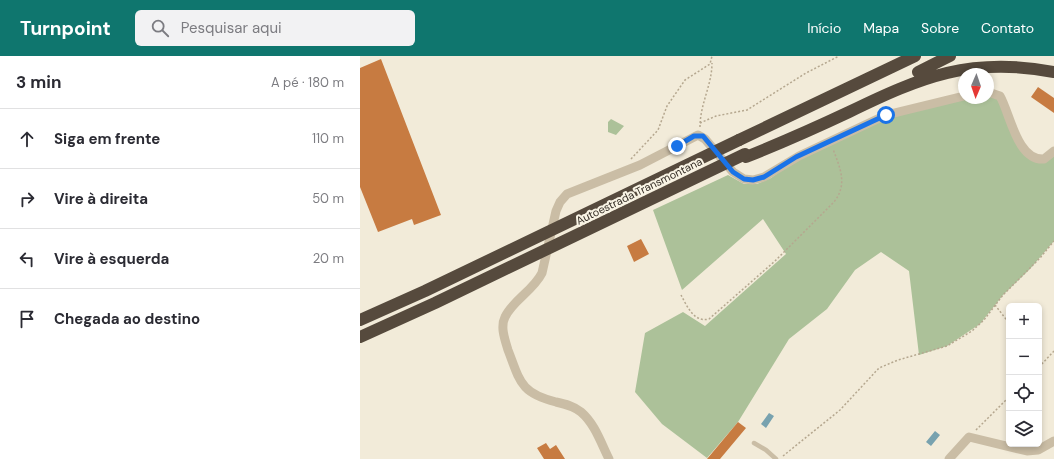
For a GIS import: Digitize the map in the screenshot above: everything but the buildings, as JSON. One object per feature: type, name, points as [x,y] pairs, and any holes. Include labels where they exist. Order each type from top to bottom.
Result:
[{"type":"highway","points":[[815,104],[853,80],[899,56]]},
{"type":"highway","name":"Autoestrada Transmontana","points":[[360,320],[425,291],[914,56]]},
{"type":"highway","name":"Autoestrada Transmontana","points":[[360,337],[715,169],[746,156],[950,56]]},
{"type":"highway","points":[[746,156],[793,138],[938,71],[956,67],[990,63],[1025,65],[1054,72]]},
{"type":"street","points":[[994,94],[1000,96],[1015,133],[1031,155],[1037,159],[1044,159],[1054,151]]},
{"type":"street","points":[[609,459],[594,427],[579,410],[537,396],[524,388],[519,379],[505,340],[503,326],[507,314],[533,286],[542,273],[556,211],[563,198],[571,191],[625,171],[666,153],[691,138],[700,135],[733,172],[744,179],[750,180],[762,178],[796,157],[891,113],[958,97]]},
{"type":"street","points":[[949,459],[970,437],[1027,451],[1038,450],[1054,441]]},
{"type":"lane","points":[[754,443],[777,459]]},
{"type":"path","points":[[700,135],[701,106],[711,76],[712,56]]},
{"type":"path","points":[[700,123],[716,116],[747,110],[806,73],[839,56]]},
{"type":"path","points":[[625,171],[626,166],[634,154],[658,130],[667,106],[680,87],[690,76],[705,68],[712,61]]},
{"type":"path","points":[[681,294],[694,315],[702,320],[709,320],[783,254],[834,202],[840,193],[843,185],[842,176],[831,142]]},
{"type":"path","points":[[777,459],[840,410],[879,368],[898,360],[947,346],[980,324],[995,305],[1040,258],[1054,241]]},
{"type":"path","points":[[995,305],[1006,319]]},
{"type":"path","points":[[1042,364],[1054,351]]},
{"type":"path","points":[[970,437],[1006,400]]},
{"type":"green space","points":[[994,96],[996,97],[1030,159],[1043,163],[1054,155],[1054,241],[1030,269],[1003,295],[980,324],[947,346],[919,355],[909,271],[881,252],[855,270],[827,309],[789,339],[738,422],[707,458],[662,424],[635,392],[645,333],[683,312],[705,326],[786,254],[763,219],[682,290],[653,210],[728,175],[744,184],[757,184],[771,178],[790,164],[880,120],[958,100],[958,104],[994,104]]},
{"type":"green space","points":[[611,119],[624,126],[616,135],[608,132],[608,122]]},
{"type":"water","points":[[769,413],[774,416],[766,428],[761,424]]},
{"type":"water","points":[[935,431],[940,435],[931,446],[926,442]]},
{"type":"route","points":[[677,146],[694,136],[703,136],[727,167],[744,179],[753,180],[764,177],[796,157],[886,115]]}]
